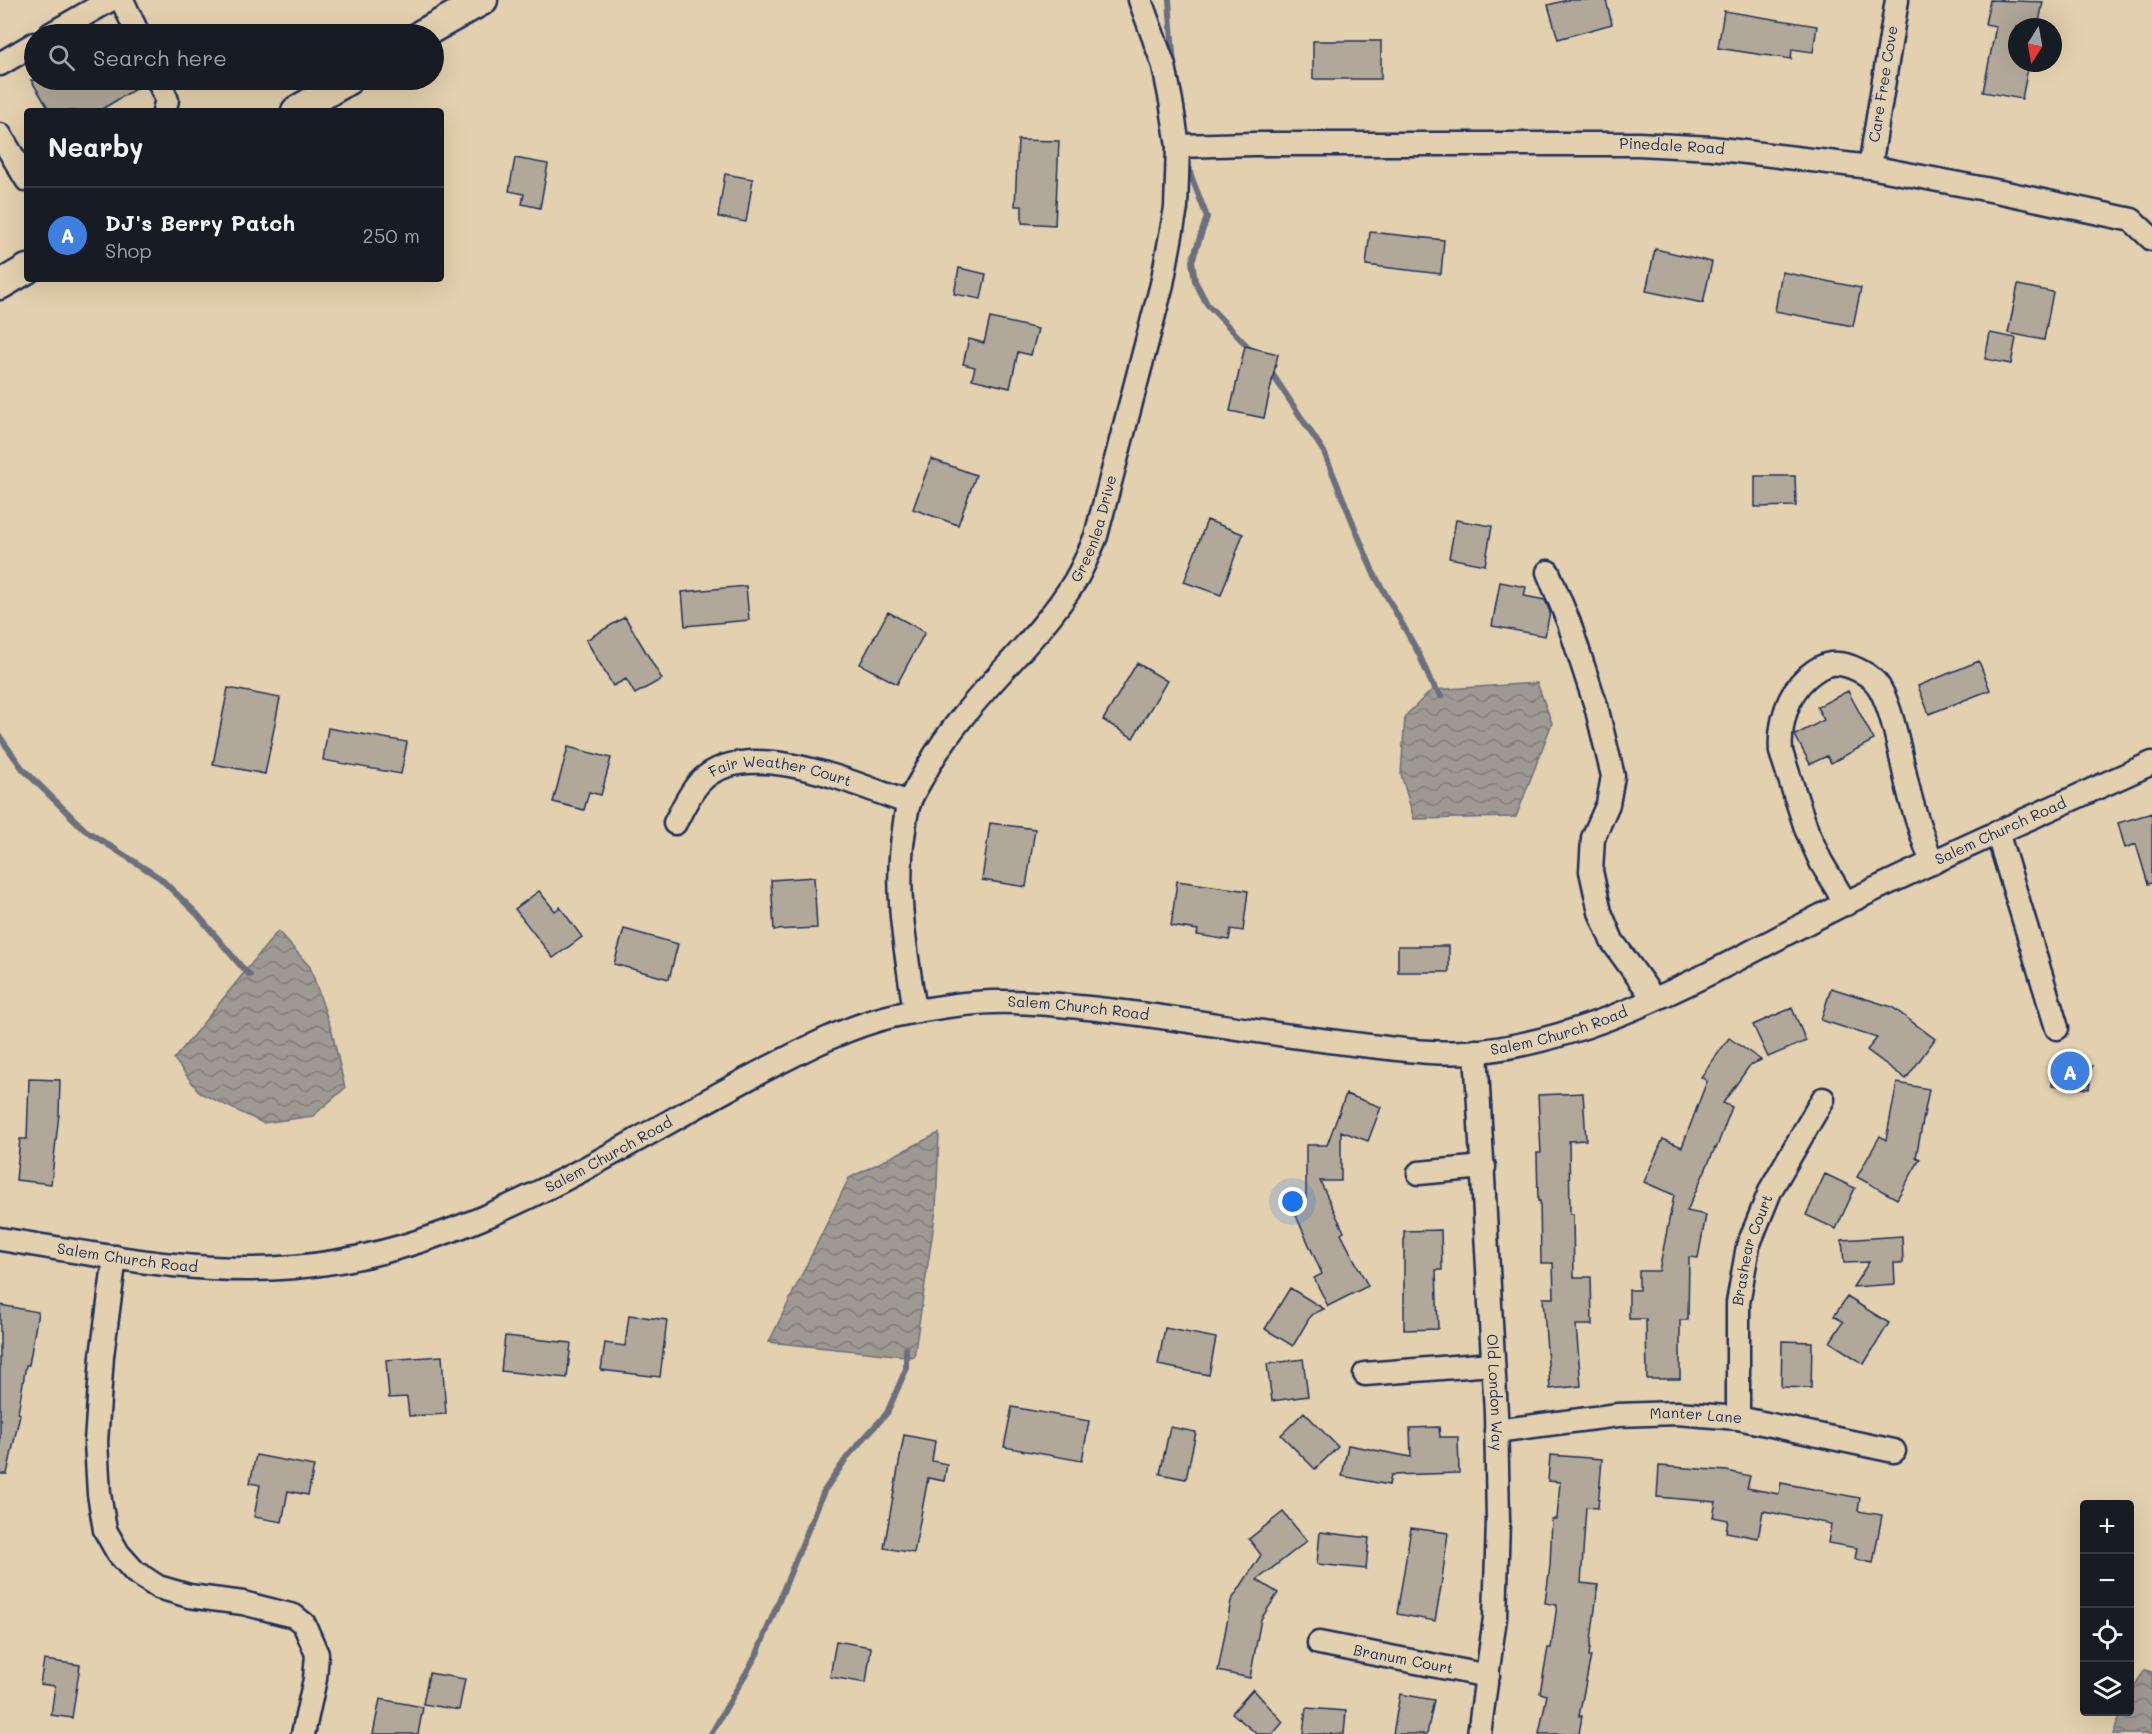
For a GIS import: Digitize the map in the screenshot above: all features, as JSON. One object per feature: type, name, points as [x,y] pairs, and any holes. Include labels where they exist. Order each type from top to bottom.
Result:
[{"type":"main road","points":[[440,24],[483,0]]},
{"type":"main road","points":[[301,108],[331,90]]},
{"type":"main road","points":[[0,285],[24,271]]},
{"type":"street","points":[[69,24],[111,0]]},
{"type":"street","points":[[122,0],[133,24]]},
{"type":"street","name":"Greenlea Drive","points":[[915,1011],[902,927],[899,888],[899,868],[909,803],[940,746],[965,711],[1035,633],[1068,590],[1084,564],[1096,536],[1162,284],[1176,208],[1178,146],[1164,66],[1140,0]]},
{"type":"street","name":"Care Free Cove","points":[[1870,167],[1897,0]]},
{"type":"street","points":[[0,64],[24,50]]},
{"type":"street","points":[[162,90],[167,100],[165,108]]},
{"type":"street","points":[[0,135],[24,175]]},
{"type":"street","name":"Pinedale Road","points":[[1178,146],[1638,144],[1712,148],[1870,167],[2132,220],[2152,238]]},
{"type":"street","points":[[1548,572],[1569,623],[1596,705],[1613,776],[1608,804],[1593,838],[1591,871],[1600,912],[1612,940],[1654,999]]},
{"type":"street","points":[[1846,904],[1821,862],[1807,831],[1781,752],[1780,739],[1787,709],[1798,684],[1816,669],[1831,664],[1847,666],[1864,674],[1879,686],[1898,742],[1909,790],[1932,863]]},
{"type":"street","name":"Fair Weather Court","points":[[675,823],[699,782],[720,768],[759,762],[808,768],[909,803]]},
{"type":"street","name":"Salem Church Road","points":[[0,1239],[115,1257],[193,1266],[290,1267],[373,1256],[455,1230],[543,1190],[748,1078],[830,1037],[883,1018],[947,1005],[989,1002],[1035,1003],[1144,1014],[1317,1040],[1409,1050],[1476,1051],[1528,1043],[1565,1032],[1654,999],[1997,832],[2152,763]]},
{"type":"street","points":[[1997,832],[2057,1028]]},
{"type":"street","name":"Old London Way","points":[[1476,1051],[1484,1167],[1498,1521],[1495,1618],[1479,1734]]},
{"type":"street","name":"Brashear Court","points":[[1738,1418],[1738,1303],[1748,1246],[1771,1189],[1823,1098]]},
{"type":"street","points":[[1419,1173],[1484,1167]]},
{"type":"street","points":[[115,1257],[102,1356],[96,1442],[99,1494],[105,1530],[118,1553],[135,1572],[158,1587],[189,1596],[243,1603],[294,1616],[304,1624],[317,1654],[315,1679],[303,1734]]},
{"type":"street","points":[[1365,1374],[1492,1365]]},
{"type":"street","name":"Manter Lane","points":[[1496,1431],[1618,1415],[1677,1413],[1738,1418],[1894,1451]]},
{"type":"street","name":"Branum Court","points":[[1319,1643],[1488,1676]]},
{"type":"water","points":[[1537,683],[1552,723],[1516,817],[1414,819],[1401,774],[1405,716],[1432,690]]},
{"type":"water","points":[[278,931],[310,967],[332,1032],[345,1088],[313,1116],[263,1123],[200,1093],[174,1059]]},
{"type":"water","points":[[939,1133],[936,1210],[914,1357],[769,1342],[849,1178]]},
{"type":"water","points":[[2145,1670],[2152,1672],[2152,1734],[2113,1734],[2120,1716],[2134,1716],[2134,1686]]},
{"type":"building","points":[[1567,0],[1606,0],[1612,24],[1558,39],[1548,5]]},
{"type":"building","points":[[1990,0],[2043,2],[2040,18],[2008,18],[2008,72],[2027,72],[2022,99],[1983,92],[1996,26],[1985,24]]},
{"type":"building","points":[[1724,11],[1817,26],[1813,52],[1792,49],[1791,59],[1718,48]]},
{"type":"building","points":[[1313,41],[1381,41],[1381,79],[1313,79]]},
{"type":"building","points":[[37,90],[134,90],[104,108],[48,108]]},
{"type":"building","points":[[1018,140],[1059,141],[1055,225],[1022,223],[1022,206],[1015,206]]},
{"type":"building","points":[[515,158],[548,164],[540,208],[522,204],[524,194],[509,191]]},
{"type":"building","points":[[725,174],[753,179],[746,222],[718,217]]},
{"type":"building","points":[[1370,232],[1444,240],[1441,274],[1366,265]]},
{"type":"building","points":[[1655,249],[1712,262],[1703,303],[1646,291]]},
{"type":"building","points":[[959,268],[986,274],[981,299],[954,294]]},
{"type":"building","points":[[1782,272],[1861,288],[1853,326],[1775,311]]},
{"type":"building","points":[[2018,285],[2053,292],[2044,340],[2008,333]]},
{"type":"building","points":[[990,318],[1038,329],[1031,355],[1018,352],[1010,388],[972,379],[975,367],[963,364],[969,339],[984,343]]},
{"type":"building","points":[[1990,333],[2016,338],[2011,364],[1985,359]]},
{"type":"building","points":[[1245,346],[1278,354],[1264,418],[1230,411]]},
{"type":"building","points":[[931,459],[976,475],[958,525],[913,509]]},
{"type":"building","points":[[1755,476],[1795,476],[1796,506],[1755,507]]},
{"type":"building","points":[[1207,520],[1243,534],[1221,595],[1184,582]]},
{"type":"building","points":[[1456,520],[1492,526],[1485,565],[1449,558]]},
{"type":"building","points":[[1500,582],[1526,587],[1524,596],[1545,600],[1550,612],[1545,636],[1492,626]]},
{"type":"building","points":[[746,586],[749,620],[685,626],[682,592]]},
{"type":"building","points":[[888,612],[925,632],[897,684],[860,664]]},
{"type":"building","points":[[625,617],[662,679],[635,694],[626,679],[613,686],[586,640]]},
{"type":"building","points":[[1979,661],[1990,690],[1929,714],[1918,686]]},
{"type":"building","points":[[1137,663],[1167,681],[1133,738],[1103,720]]},
{"type":"building","points":[[228,688],[280,698],[265,774],[213,764]]},
{"type":"building","points":[[1848,691],[1874,740],[1831,763],[1827,756],[1810,764],[1795,735],[1824,720],[1817,707]]},
{"type":"building","points":[[328,728],[407,742],[401,774],[323,760]]},
{"type":"building","points":[[568,747],[611,758],[601,795],[589,792],[584,810],[553,802]]},
{"type":"building","points":[[2152,813],[2152,883],[2148,884],[2136,844],[2125,848],[2118,823]]},
{"type":"building","points":[[990,823],[1035,829],[1026,887],[982,880]]},
{"type":"building","points":[[814,877],[817,928],[774,930],[771,880]]},
{"type":"building","points":[[1177,881],[1248,891],[1243,931],[1231,929],[1229,940],[1197,935],[1198,930],[1171,926]]},
{"type":"building","points":[[539,891],[555,911],[560,907],[582,937],[553,958],[515,909]]},
{"type":"building","points":[[624,929],[678,944],[669,979],[614,964]]},
{"type":"building","points":[[1398,946],[1449,946],[1449,972],[1398,972]]},
{"type":"building","points":[[1831,988],[1892,1007],[1935,1039],[1906,1079],[1867,1050],[1877,1038],[1821,1020]]},
{"type":"building","points":[[1792,1008],[1806,1041],[1768,1057],[1753,1025]]},
{"type":"building","points":[[1729,1038],[1761,1060],[1750,1065],[1723,1103],[1732,1107],[1716,1149],[1687,1211],[1706,1215],[1698,1258],[1689,1257],[1688,1320],[1680,1320],[1680,1379],[1647,1379],[1646,1319],[1629,1319],[1629,1290],[1639,1290],[1639,1271],[1659,1271],[1674,1195],[1644,1182],[1663,1139],[1682,1147],[1707,1081],[1701,1077]]},
{"type":"building","points":[[2054,1063],[2092,1066],[2089,1089],[2052,1085]]},
{"type":"building","points":[[29,1079],[60,1080],[59,1114],[51,1184],[16,1180],[20,1139],[27,1139]]},
{"type":"building","points":[[1897,1083],[1929,1089],[1916,1157],[1920,1159],[1897,1199],[1857,1177],[1880,1136],[1886,1140]]},
{"type":"building","points":[[1583,1093],[1586,1140],[1569,1141],[1570,1214],[1573,1214],[1574,1277],[1591,1277],[1592,1325],[1576,1325],[1581,1386],[1550,1389],[1543,1298],[1554,1298],[1553,1263],[1541,1263],[1537,1153],[1541,1153],[1538,1095]]},
{"type":"building","points":[[1346,1094],[1381,1107],[1368,1141],[1341,1131],[1341,1181],[1320,1181],[1344,1232],[1341,1234],[1368,1286],[1328,1306],[1314,1278],[1322,1274],[1294,1211],[1306,1205],[1306,1145],[1327,1145]]},
{"type":"building","points":[[1825,1174],[1855,1188],[1836,1229],[1806,1215]]},
{"type":"building","points":[[1441,1230],[1442,1270],[1436,1270],[1438,1329],[1404,1330],[1404,1231]]},
{"type":"building","points":[[1902,1236],[1903,1263],[1894,1263],[1895,1284],[1853,1287],[1869,1262],[1844,1263],[1842,1240]]},
{"type":"building","points":[[1290,1288],[1324,1309],[1311,1315],[1293,1346],[1265,1329]]},
{"type":"building","points":[[1847,1297],[1889,1323],[1864,1364],[1830,1342],[1843,1322],[1834,1316]]},
{"type":"building","points":[[0,1305],[38,1312],[29,1365],[26,1365],[18,1413],[20,1414],[7,1474],[0,1474]]},
{"type":"building","points":[[629,1315],[667,1320],[660,1377],[601,1370],[605,1343],[625,1346]]},
{"type":"building","points":[[1165,1328],[1216,1338],[1209,1375],[1158,1365]]},
{"type":"building","points":[[505,1336],[571,1343],[567,1378],[501,1371]]},
{"type":"building","points":[[1782,1341],[1812,1342],[1811,1388],[1781,1387]]},
{"type":"building","points":[[442,1356],[446,1414],[409,1416],[407,1397],[389,1398],[386,1360]]},
{"type":"building","points":[[1303,1359],[1308,1396],[1272,1401],[1267,1364]]},
{"type":"building","points":[[1012,1407],[1089,1421],[1082,1461],[1004,1447]]},
{"type":"building","points":[[1304,1412],[1338,1447],[1315,1469],[1281,1435]]},
{"type":"building","points":[[1170,1427],[1196,1432],[1186,1479],[1160,1474]]},
{"type":"building","points":[[1439,1427],[1440,1437],[1458,1437],[1459,1473],[1391,1475],[1389,1485],[1342,1476],[1348,1445],[1411,1457],[1410,1428]]},
{"type":"building","points":[[904,1435],[935,1441],[932,1461],[947,1464],[944,1481],[928,1478],[914,1553],[884,1548]]},
{"type":"building","points":[[256,1455],[314,1466],[308,1495],[288,1491],[282,1522],[254,1517],[260,1485],[250,1483]]},
{"type":"building","points":[[1550,1455],[1602,1459],[1598,1508],[1586,1507],[1581,1583],[1598,1585],[1589,1656],[1591,1656],[1579,1716],[1582,1716],[1579,1734],[1539,1734],[1547,1695],[1540,1693],[1548,1648],[1551,1648],[1557,1605],[1545,1603],[1550,1566],[1552,1519],[1557,1519],[1560,1482],[1548,1481]]},
{"type":"building","points":[[1659,1466],[1727,1471],[1750,1476],[1747,1488],[1779,1494],[1781,1483],[1860,1498],[1858,1511],[1882,1515],[1873,1563],[1855,1559],[1857,1548],[1828,1543],[1831,1524],[1763,1511],[1758,1538],[1726,1532],[1728,1520],[1713,1517],[1716,1502],[1657,1497]]},
{"type":"building","points":[[1283,1512],[1307,1541],[1257,1580],[1278,1593],[1261,1619],[1250,1678],[1218,1671],[1231,1601],[1261,1555],[1249,1539]]},
{"type":"building","points":[[1411,1528],[1448,1533],[1435,1621],[1397,1614]]},
{"type":"building","points":[[1320,1532],[1369,1538],[1366,1569],[1317,1564]]},
{"type":"building","points":[[836,1641],[871,1647],[866,1683],[830,1677]]},
{"type":"building","points":[[44,1660],[80,1665],[72,1718],[51,1715],[55,1686],[40,1684]]},
{"type":"building","points":[[429,1673],[465,1679],[459,1710],[423,1704]]},
{"type":"building","points":[[1253,1689],[1283,1722],[1273,1734],[1257,1734],[1232,1713]]},
{"type":"building","points":[[1400,1694],[1434,1700],[1427,1734],[1393,1734]]},
{"type":"building","points":[[380,1699],[423,1707],[418,1734],[373,1734]]},
{"type":"building","points":[[1306,1708],[1346,1711],[1344,1734],[1303,1734]]},
{"type":"waterway","points":[[1169,0],[1174,67]]},
{"type":"waterway","points":[[1188,157],[1190,173],[1207,217],[1192,261],[1195,281],[1207,304],[1252,351]]},
{"type":"waterway","points":[[1269,369],[1324,452],[1373,572],[1419,654],[1431,682],[1441,696]]},
{"type":"waterway","points":[[0,737],[22,768],[85,830],[160,878],[197,914],[250,975]]},
{"type":"waterway","points":[[711,1734],[757,1654],[824,1491],[848,1456],[887,1413],[906,1369],[906,1349]]},
{"type":"place","name":"DJ's Berry Patch","points":[[2070,1071]]}]
